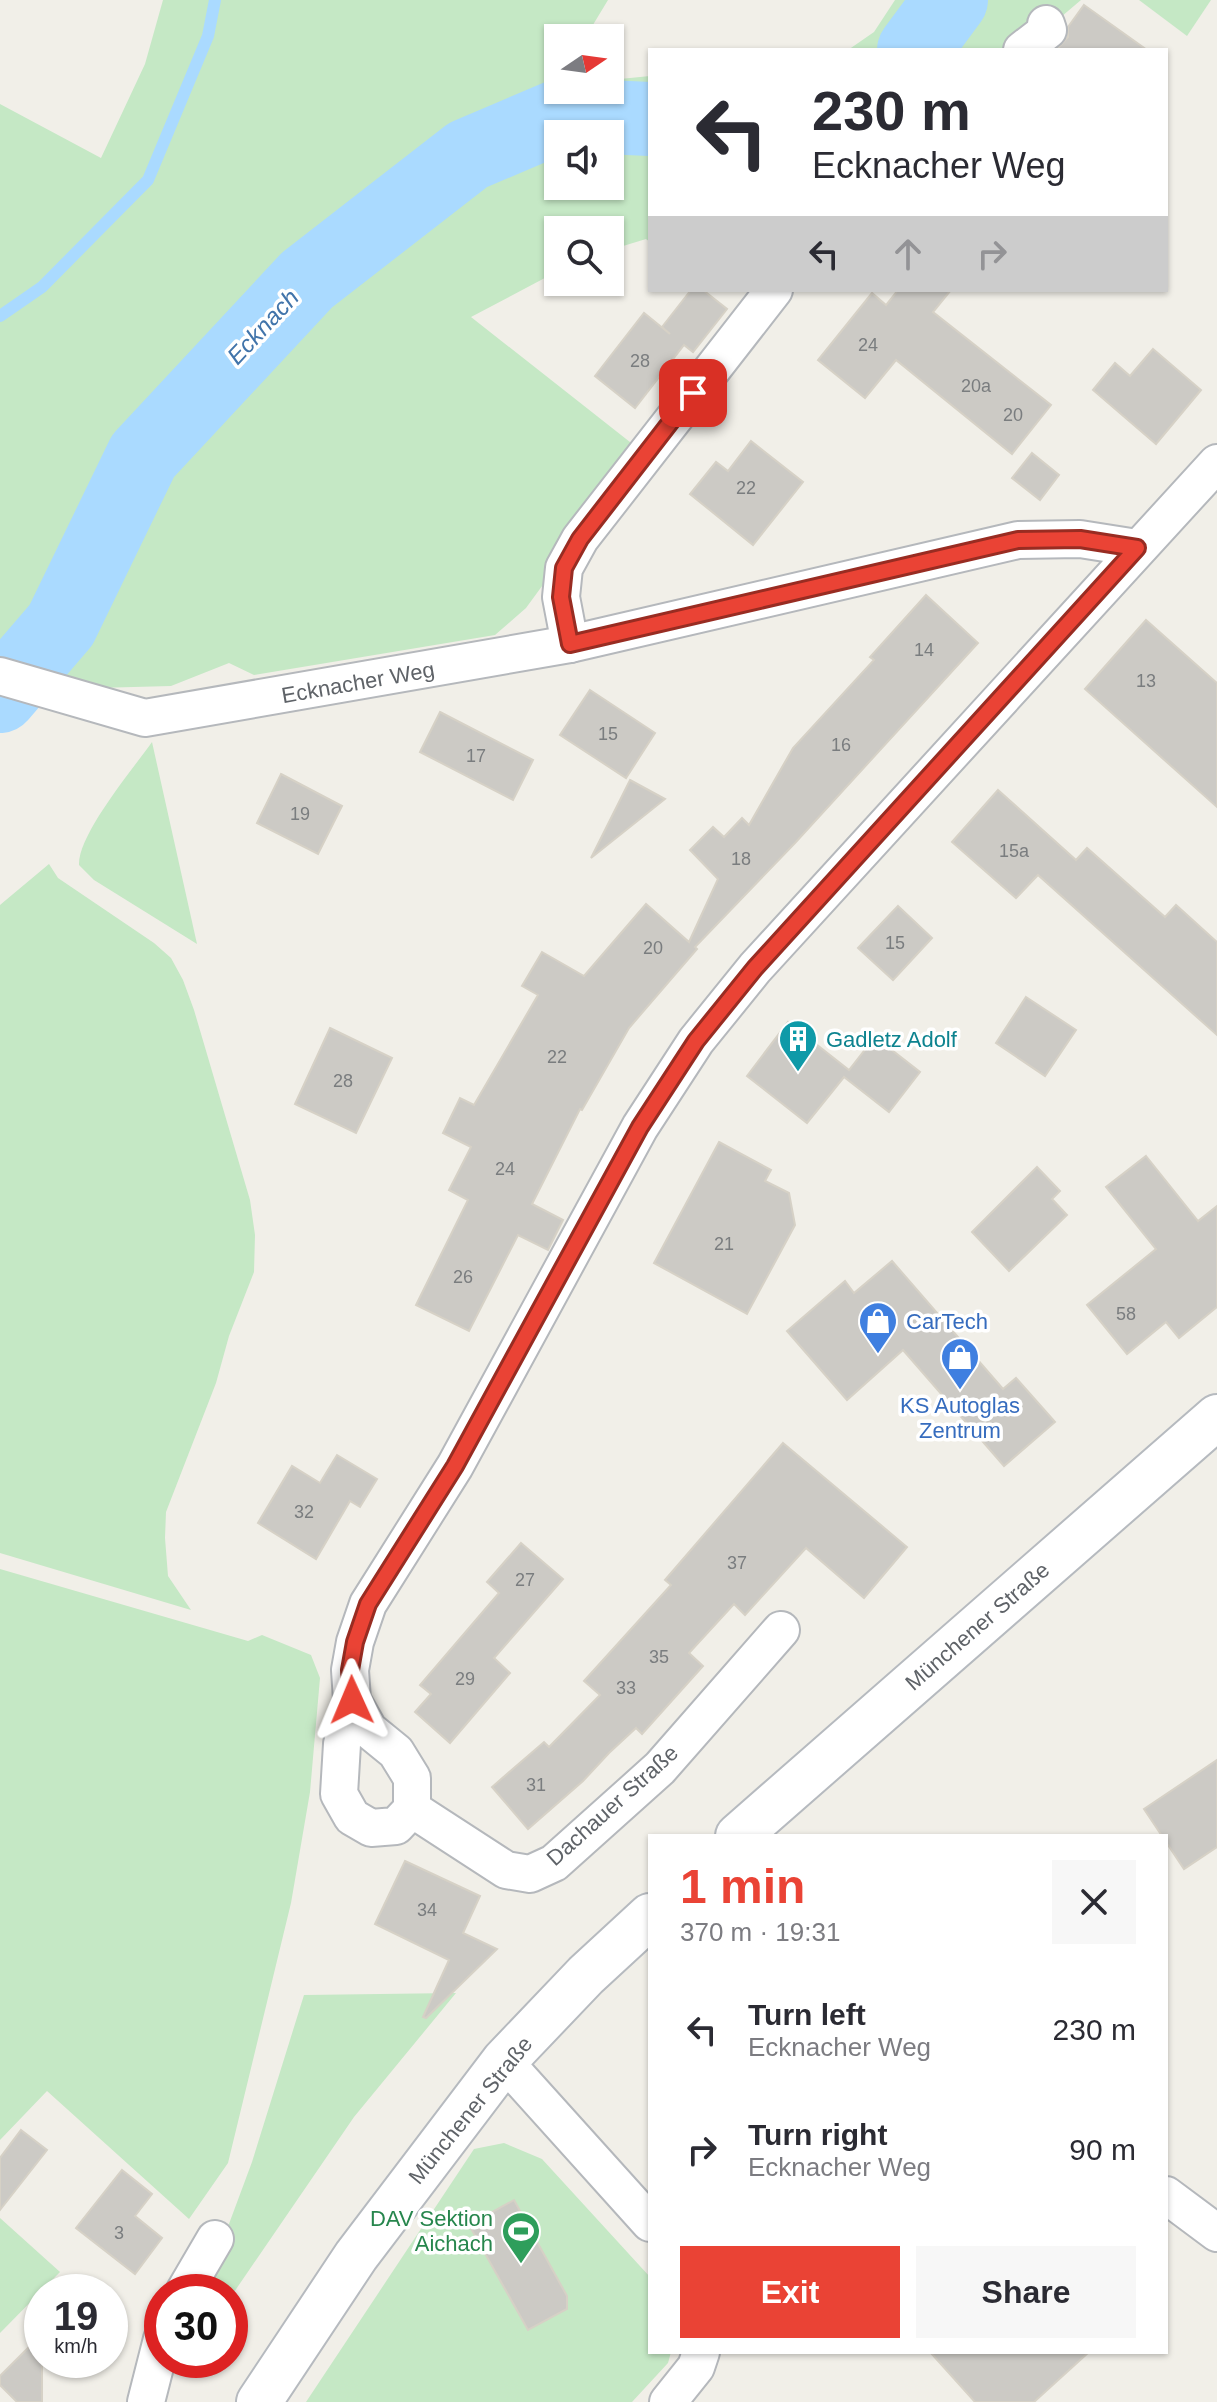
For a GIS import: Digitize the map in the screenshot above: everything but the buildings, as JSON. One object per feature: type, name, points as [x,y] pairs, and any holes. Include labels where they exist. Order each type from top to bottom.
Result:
[{"type":"main road","name":"Münchener Straße","points":[[740,1834],[1217,1417]]},
{"type":"main road","name":"Münchener Straße","points":[[259,2402],[356,2256],[504,2061],[586,1975],[648,1918]]},
{"type":"street","points":[[1025,48],[1048,30],[1046,24]]},
{"type":"street","points":[[570,644],[561,597],[564,568],[580,539],[772,292]]},
{"type":"street","points":[[352,1700],[369,1730],[396,1752],[412,1778],[412,1809],[396,1826],[371,1828],[352,1817],[339,1794],[342,1744],[352,1700],[350,1670],[355,1642],[368,1604],[455,1466],[640,1127],[696,1041],[765,957],[1217,464]]},
{"type":"street","name":"Ecknacher Weg","points":[[0,676],[145,718],[570,644],[1018,540],[1080,539],[1137,548]]},
{"type":"street","name":"Dachauer Straße","points":[[412,1809],[506,1870],[530,1874],[554,1863],[660,1768],[781,1630]]},
{"type":"street","points":[[504,2061],[648,2221]]},
{"type":"street","points":[[1168,2196],[1217,2233]]},
{"type":"street","points":[[195,2274],[215,2239]]},
{"type":"street","points":[[668,2402],[696,2367],[700,2354]]},
{"type":"street","points":[[146,2402],[152,2378]]},
{"type":"green space","points":[[163,0],[608,0],[593,24],[544,24],[544,104],[624,104],[624,79],[648,76],[648,240],[624,246],[624,216],[544,216],[544,278],[471,317],[635,446],[553,547],[545,582],[526,608],[495,635],[254,675],[229,663],[171,686],[96,688],[0,661],[0,104],[101,158],[145,64]]},
{"type":"green space","points":[[895,0],[1081,0],[1024,48],[851,48],[874,32]]},
{"type":"green space","points":[[1139,0],[1211,0],[1187,36]]},
{"type":"green space","points":[[152,742],[197,944],[94,880],[79,865],[87,836]]},
{"type":"green space","points":[[49,864],[58,878],[154,943],[171,958],[194,1010],[250,1200],[255,1235],[254,1272],[229,1336],[216,1383],[166,1512],[168,1576],[191,1610],[0,1553],[0,905]]},
{"type":"green space","points":[[0,1569],[248,1641],[262,1635],[311,1655],[320,1678],[310,1792],[291,1903],[228,2163],[189,2219],[47,2091],[0,2140]]},
{"type":"green space","points":[[456,1993],[354,2117],[246,2274],[204,2274],[223,2240],[252,2162],[304,1995]]},
{"type":"green space","points":[[504,2143],[542,2159],[648,2275],[648,2354],[670,2354],[668,2363],[632,2402],[306,2402],[474,2149]]},
{"type":"green space","points":[[0,2218],[60,2272],[24,2274],[24,2309],[0,2333]]},
{"type":"waterway","points":[[0,316],[42,287],[148,180],[208,36],[215,0]]},
{"type":"waterway","name":"Ecknach","points":[[915,48],[951,0]]},
{"type":"waterway","name":"Ecknach","points":[[0,696],[61,625],[143,456],[307,280],[468,155],[562,115],[648,119]]},
{"type":"place","name":"Gadletz Adolf","points":[[798,1073]]},
{"type":"place","name":"CarTech","points":[[878,1355]]},
{"type":"place","name":"KS Autoglas Zentrum","points":[[960,1391]]},
{"type":"place","name":"DAV Sektion Aichach","points":[[521,2265]]},
{"type":"route","points":[[352,1700],[350,1670],[355,1642],[368,1604],[455,1466],[640,1127],[696,1041],[755,968],[1137,548],[1080,539],[1018,540],[570,644],[561,597],[564,568],[580,539],[693,393]]}]
